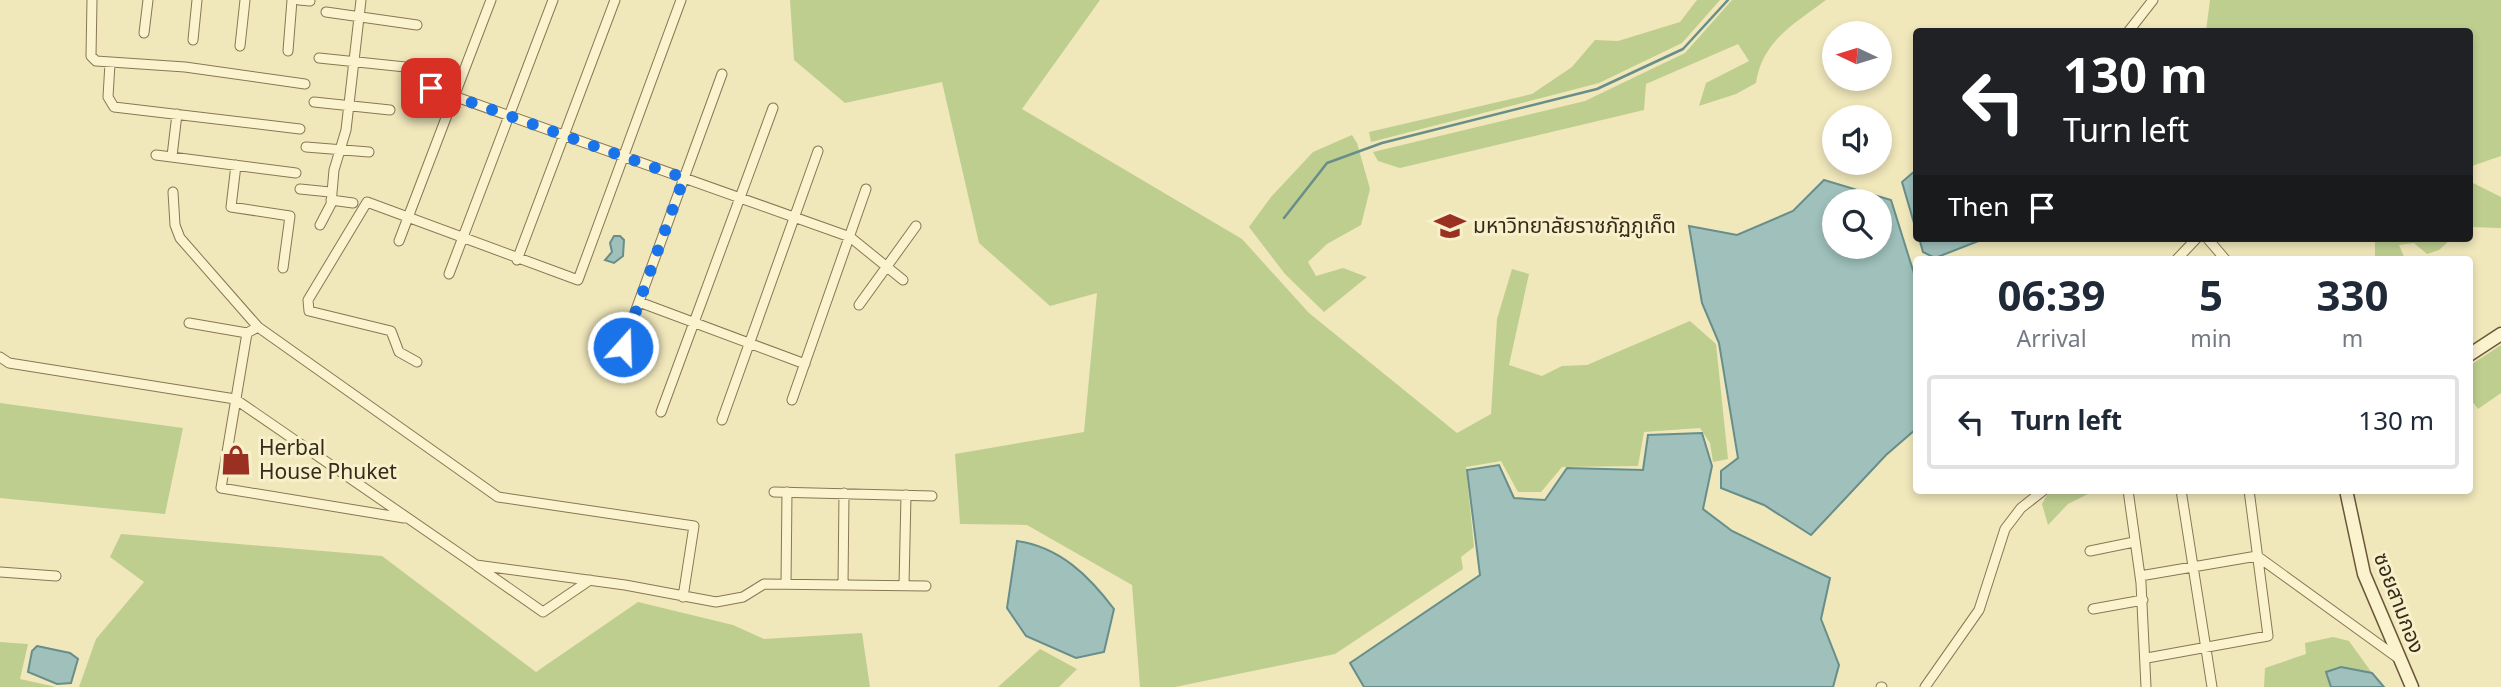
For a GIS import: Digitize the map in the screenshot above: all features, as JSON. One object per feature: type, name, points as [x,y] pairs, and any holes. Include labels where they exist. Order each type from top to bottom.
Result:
[{"type":"street","points":[[92,0],[92,56],[96,61],[185,67],[305,84]]},
{"type":"street","points":[[144,33],[148,0]]},
{"type":"street","points":[[193,40],[197,0]]},
{"type":"street","points":[[240,46],[245,0]]},
{"type":"street","points":[[288,51],[292,0]]},
{"type":"street","points":[[299,0],[310,1]]},
{"type":"street","points":[[320,225],[329,212],[348,105],[361,0]]},
{"type":"street","points":[[399,241],[491,0]]},
{"type":"street","points":[[449,274],[553,0]]},
{"type":"street","points":[[517,260],[614,0]]},
{"type":"street","points":[[417,362],[399,352],[391,331],[309,311],[308,300],[368,202],[517,260],[578,280],[681,0]]},
{"type":"street","points":[[2132,28],[2153,0]]},
{"type":"street","points":[[326,12],[417,25]]},
{"type":"street","points":[[319,58],[415,68]]},
{"type":"street","points":[[110,63],[108,97],[111,105],[300,128]]},
{"type":"street","points":[[614,370],[722,74]]},
{"type":"street","points":[[431,88],[850,237],[903,280]]},
{"type":"street","points":[[314,102],[390,110]]},
{"type":"street","points":[[662,412],[773,108]]},
{"type":"street","points":[[172,156],[177,114]]},
{"type":"street","points":[[306,146],[369,152]]},
{"type":"street","points":[[722,420],[818,151]]},
{"type":"street","points":[[156,155],[296,173]]},
{"type":"street","points":[[236,165],[231,207],[290,216],[283,268]]},
{"type":"street","points":[[300,189],[353,203]]},
{"type":"street","points":[[792,400],[866,189]]},
{"type":"street","points":[[173,192],[175,225],[180,238],[258,327],[498,497],[694,526],[683,597]]},
{"type":"street","points":[[859,305],[916,226]]},
{"type":"street","points":[[2180,256],[2193,242]]},
{"type":"street","points":[[2210,242],[2222,256]]},
{"type":"street","points":[[639,302],[805,364]]},
{"type":"street","points":[[188,323],[247,333],[258,327]]},
{"type":"street","points":[[247,333],[221,488],[407,518]]},
{"type":"street","points":[[2473,352],[2501,334]]},
{"type":"street","points":[[0,357],[9,363],[235,399],[543,612],[590,580]]},
{"type":"street","points":[[774,492],[932,496]]},
{"type":"street","points":[[786,584],[787,492]]},
{"type":"street","points":[[844,494],[844,584]]},
{"type":"street","points":[[1925,687],[1979,610],[2006,529],[2021,508],[2038,494]]},
{"type":"street","points":[[2128,494],[2143,600],[2146,687]]},
{"type":"street","points":[[2182,494],[2212,687]]},
{"type":"street","points":[[2147,658],[2268,636],[2250,494]]},
{"type":"street","name":"ซอยสามกอง","points":[[2347,494],[2364,574],[2412,687]]},
{"type":"street","points":[[904,585],[906,495]]},
{"type":"street","points":[[2090,551],[2134,542]]},
{"type":"street","points":[[2140,576],[2258,556],[2400,660]]},
{"type":"street","points":[[475,565],[590,580],[716,602],[743,597],[764,584],[926,586]]},
{"type":"street","points":[[0,572],[55,576]]},
{"type":"street","points":[[2093,610],[2143,600]]},
{"type":"green space","points":[[790,0],[1100,0],[1022,109],[1242,239],[1309,313],[1457,433],[1491,414],[1497,319],[1512,269],[1529,274],[1509,365],[1542,376],[1562,366],[1587,365],[1690,321],[1716,344],[1728,459],[1713,462],[1710,443],[1700,428],[1644,432],[1638,466],[1562,467],[1541,492],[1518,492],[1501,461],[1466,467],[1474,547],[1461,557],[1463,569],[1335,654],[1175,687],[1140,687],[1132,585],[1027,525],[960,524],[955,454],[1084,432],[1097,293],[1050,306],[979,243],[942,82],[845,103],[794,60]]},
{"type":"green space","points":[[1697,0],[1720,0],[1682,43],[1599,83],[1371,142],[1369,132],[1532,94],[1572,67],[1595,40],[1618,41],[1680,22]]},
{"type":"green space","points":[[1732,0],[1826,0],[1781,35],[1765,56],[1756,83],[1736,94],[1699,106],[1706,83],[1749,61],[1738,44],[1646,84],[1644,110],[1400,168],[1378,161],[1373,152],[1585,101],[1685,53]]},
{"type":"green space","points":[[2210,0],[2501,0],[2501,156],[2473,166],[2473,28],[2206,28]]},
{"type":"green space","points":[[1352,135],[1357,143],[1370,189],[1361,225],[1327,244],[1308,262],[1316,276],[1343,268],[1367,277],[1324,312],[1285,274],[1249,227],[1271,197],[1313,152]]},
{"type":"green space","points":[[2473,183],[2501,197],[2501,228],[2473,227]]},
{"type":"green space","points":[[2375,242],[2448,242],[2439,250],[2427,254],[2414,243],[2399,245],[2404,256],[2375,256]]},
{"type":"green space","points":[[2501,345],[2501,393],[2478,409],[2473,402],[2473,363]]},
{"type":"green space","points":[[0,403],[183,428],[165,514],[0,498]]},
{"type":"green space","points":[[2048,494],[2088,494],[2068,504],[2048,525],[2042,504]]},
{"type":"green space","points":[[121,534],[382,556],[536,672],[638,602],[733,625],[764,639],[862,633],[870,687],[79,687],[96,639],[144,582],[110,557]]},
{"type":"green space","points":[[2333,637],[2349,641],[2372,673],[2340,667],[2326,672],[2331,687],[2264,687],[2265,668],[2306,654],[2305,643]]},
{"type":"green space","points":[[0,642],[28,644],[20,679],[56,687],[0,687]]},
{"type":"green space","points":[[1040,649],[1077,669],[1059,687],[998,687]]},
{"type":"water","points":[[1913,173],[1913,220],[1902,182]]},
{"type":"water","points":[[1824,180],[1854,189],[1822,189],[1822,259],[1892,259],[1892,203],[1913,270],[1913,432],[1886,455],[1811,535],[1764,505],[1721,488],[1721,471],[1738,458],[1719,343],[1702,303],[1689,226],[1737,235],[1793,211]]},
{"type":"water","points":[[614,236],[620,236],[624,240],[623,256],[614,263],[605,260],[612,252],[610,243]]},
{"type":"water","points":[[1920,242],[1976,242],[1940,256],[1923,252]]},
{"type":"water","points":[[1702,433],[1712,466],[1703,509],[1732,531],[1830,578],[1821,619],[1839,665],[1833,687],[1364,687],[1350,663],[1480,575],[1467,470],[1499,465],[1514,498],[1545,500],[1567,468],[1643,470],[1648,435]]},
{"type":"water","points":[[1017,541],[1032,544],[1060,556],[1084,575],[1114,609],[1104,652],[1076,658],[1026,636],[1007,608]]},
{"type":"water","points":[[37,646],[70,653],[78,659],[71,683],[57,684],[28,672],[32,651]]},
{"type":"water","points":[[2341,667],[2372,673],[2384,687],[2331,687],[2326,672]]},
{"type":"waterway","points":[[1284,218],[1327,163],[1382,143],[1597,89],[1683,49],[1728,0]]},
{"type":"place","name":"มหาวิทยาลัยราชภัฏภูเก็ต","points":[[1450,226]]},
{"type":"place","name":"Herbal House Phuket","points":[[236,460]]},
{"type":"route","points":[[431,88],[684,178],[623,347]]}]
